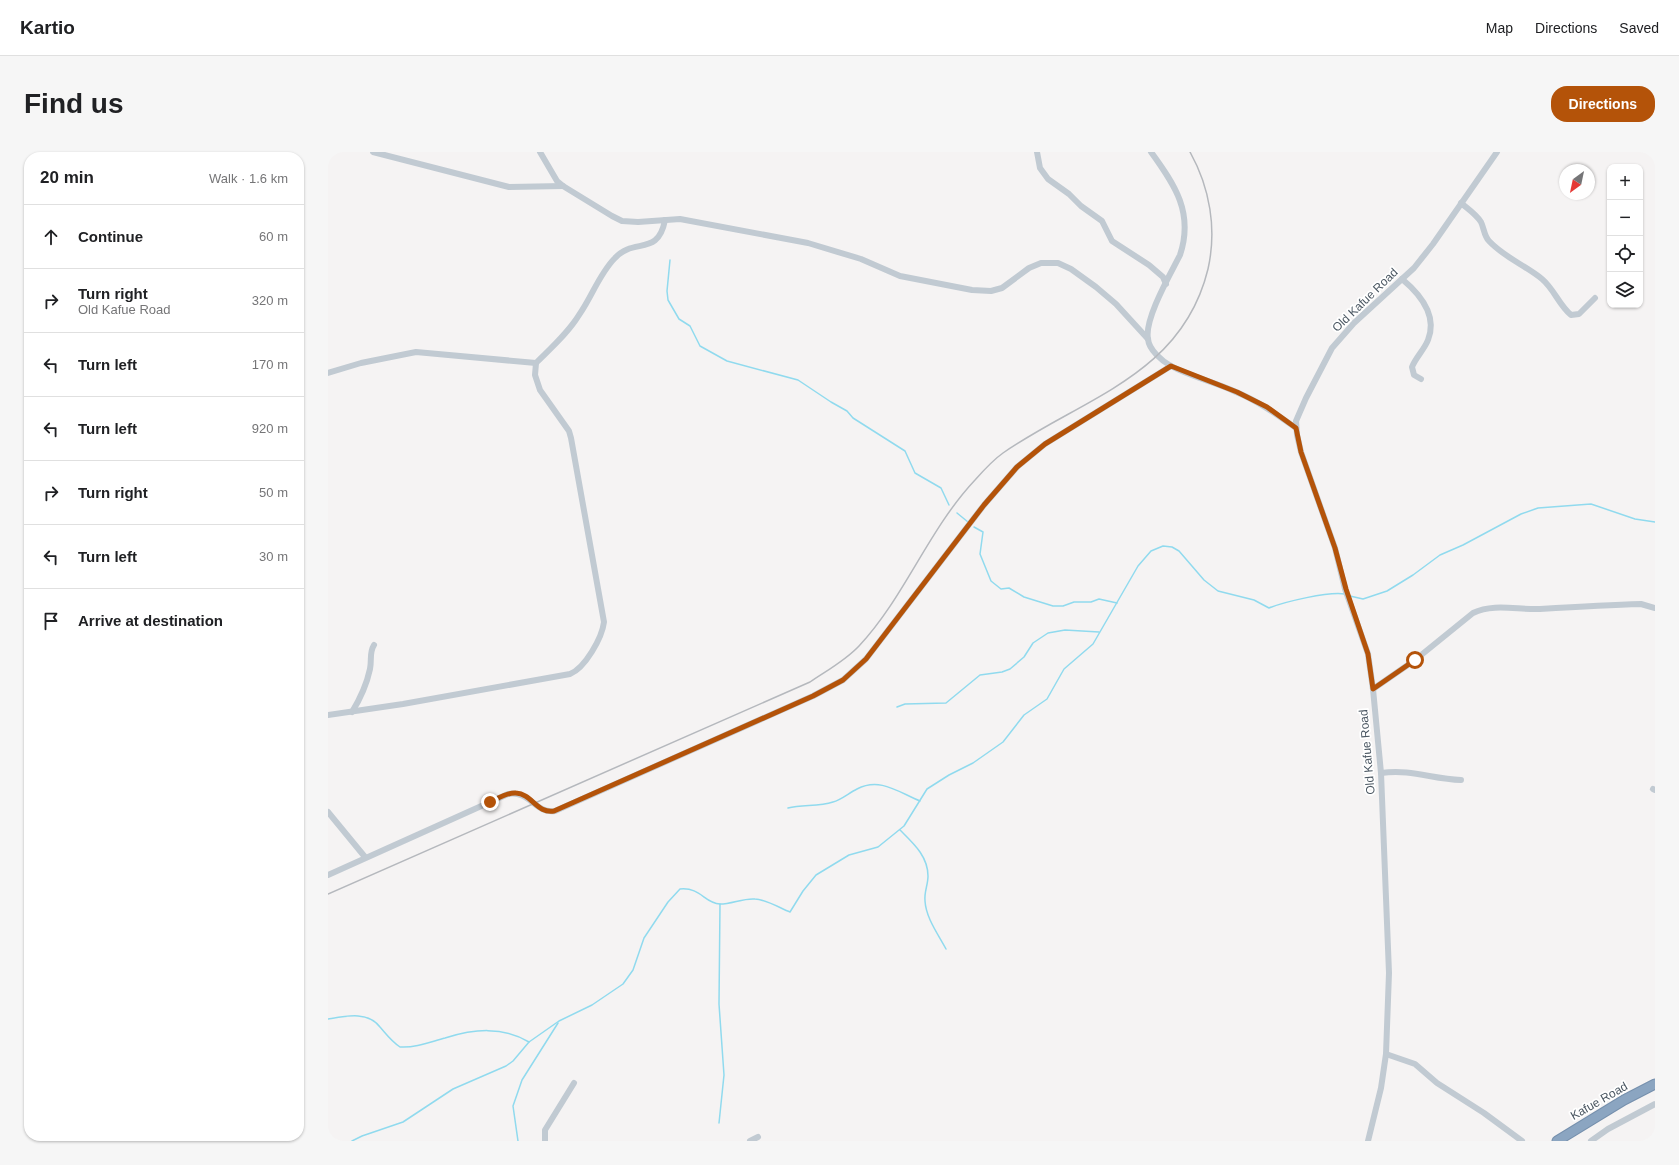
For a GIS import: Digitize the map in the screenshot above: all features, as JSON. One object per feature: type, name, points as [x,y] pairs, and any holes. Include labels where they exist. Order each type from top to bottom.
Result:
[{"type":"highway","name":"Kafue Road","points":[[1557,1141],[1624,1100],[1655,1084]]},
{"type":"street","points":[[373,152],[510,187],[563,186]]},
{"type":"street","points":[[540,152],[557,181],[616,219],[638,222],[680,219],[808,243],[861,259],[900,276],[972,290],[991,291],[1002,288],[1029,268],[1041,263],[1058,263],[1071,269],[1116,304],[1148,339],[1158,355],[1171,366],[1237,392],[1267,407],[1296,428]]},
{"type":"street","points":[[1038,152],[1040,168],[1048,179],[1102,221],[1112,241],[1149,265],[1163,277],[1166,284]]},
{"type":"street","points":[[1148,339],[1152,315],[1183,244],[1185,220],[1178,194],[1151,152]]},
{"type":"street","name":"Old Kafue Road","points":[[1368,1141],[1381,1088],[1386,1054],[1389,973],[1381,773],[1373,689],[1368,654],[1351,606],[1335,548],[1301,452],[1296,421],[1306,398],[1332,348],[1354,323],[1414,268],[1433,244],[1496,152]]},
{"type":"street","points":[[1461,203],[1478,218],[1488,240],[1506,257],[1527,268],[1544,281],[1571,315],[1579,314],[1595,298]]},
{"type":"street","points":[[328,715],[570,674],[578,670],[600,638],[604,622],[576,460],[569,431],[537,383],[536,363],[579,315],[595,286],[615,258],[621,253],[634,247],[653,242],[662,233],[665,220]]},
{"type":"street","points":[[1402,279],[1419,293],[1424,300],[1430,325],[1427,341],[1412,367],[1414,375],[1420,379]]},
{"type":"street","points":[[328,373],[361,363],[416,352],[536,363]]},
{"type":"street","points":[[328,875],[365,857],[508,794],[523,794],[543,810],[554,811],[813,696],[843,680],[866,659],[984,505],[1017,467],[1045,444],[1171,366]]},
{"type":"street","points":[[1373,689],[1415,660],[1473,613],[1479,610],[1490,607],[1538,609],[1641,604],[1655,608]]},
{"type":"street","points":[[352,712],[360,698],[367,678],[370,668],[370,654],[374,645]]},
{"type":"street","points":[[1381,773],[1395,771],[1422,773],[1446,780],[1461,780]]},
{"type":"street","points":[[328,812],[365,857]]},
{"type":"street","points":[[1386,1054],[1415,1064],[1437,1083],[1484,1113],[1522,1141]]},
{"type":"street","points":[[545,1141],[545,1130],[574,1083]]},
{"type":"street","points":[[1591,1141],[1608,1129],[1655,1104]]},
{"type":"street","points":[[750,1141],[758,1137]]},
{"type":"waterway","points":[[670,260],[667,291],[668,300],[679,319],[690,326],[700,346],[727,361],[798,380],[847,411],[853,418],[905,451],[915,473],[941,488],[949,505]]},
{"type":"waterway","points":[[1350,596],[1363,599],[1387,591],[1413,575],[1440,555],[1463,545],[1521,514],[1538,508],[1591,504],[1635,519],[1655,522]]},
{"type":"waterway","points":[[957,513],[968,522]]},
{"type":"waterway","points":[[974,527],[983,532],[980,554],[991,581],[1001,589],[1009,588],[1024,597],[1053,606],[1063,606],[1074,602],[1091,602],[1099,599],[1117,603]]},
{"type":"waterway","points":[[352,1141],[403,1122],[453,1089],[506,1066],[513,1061],[529,1042],[559,1021],[592,1005],[623,984],[633,970],[644,938],[668,902],[680,889],[693,890],[715,903],[724,904],[746,899],[759,899],[790,912],[803,891],[816,875],[849,855],[878,847],[904,826],[927,789],[949,775],[973,763],[1003,742],[1024,715],[1047,699],[1064,669],[1093,644],[1138,566],[1151,551],[1163,546],[1172,547],[1179,551],[1204,580],[1218,591],[1254,600],[1269,608],[1295,600],[1328,594],[1345,594]]},
{"type":"waterway","points":[[897,707],[905,704],[946,703],[980,675],[1002,672],[1010,669],[1024,657],[1033,643],[1048,633],[1065,630],[1099,632]]},
{"type":"waterway","points":[[788,808],[833,802],[857,789],[873,785],[889,787],[920,801]]},
{"type":"waterway","points":[[900,830],[923,856],[928,876],[925,895],[926,907],[933,926],[946,949]]},
{"type":"waterway","points":[[719,1123],[724,1075],[719,1004],[720,904]]},
{"type":"waterway","points":[[328,1019],[349,1016],[369,1019],[375,1022],[400,1047],[417,1046],[456,1035],[477,1031],[498,1031],[509,1033],[529,1042]]},
{"type":"waterway","points":[[518,1141],[513,1106],[522,1080],[558,1023]]},
{"type":"railway","points":[[328,894],[810,682],[842,661],[854,651],[875,627],[890,606],[958,499],[988,466],[1003,453],[1033,434],[1096,399],[1125,380],[1153,360],[1176,335],[1195,305],[1208,269],[1211,254],[1212,224],[1207,194],[1203,180],[1190,152]]},
{"type":"route","points":[[490,802],[508,794],[516,793],[523,794],[543,810],[549,812],[554,811],[670,758],[813,696],[843,680],[866,659],[984,505],[1017,467],[1045,444],[1072,426],[1171,366],[1237,392],[1267,407],[1296,428],[1301,452],[1335,548],[1346,589],[1368,654],[1373,689],[1415,660]]}]
